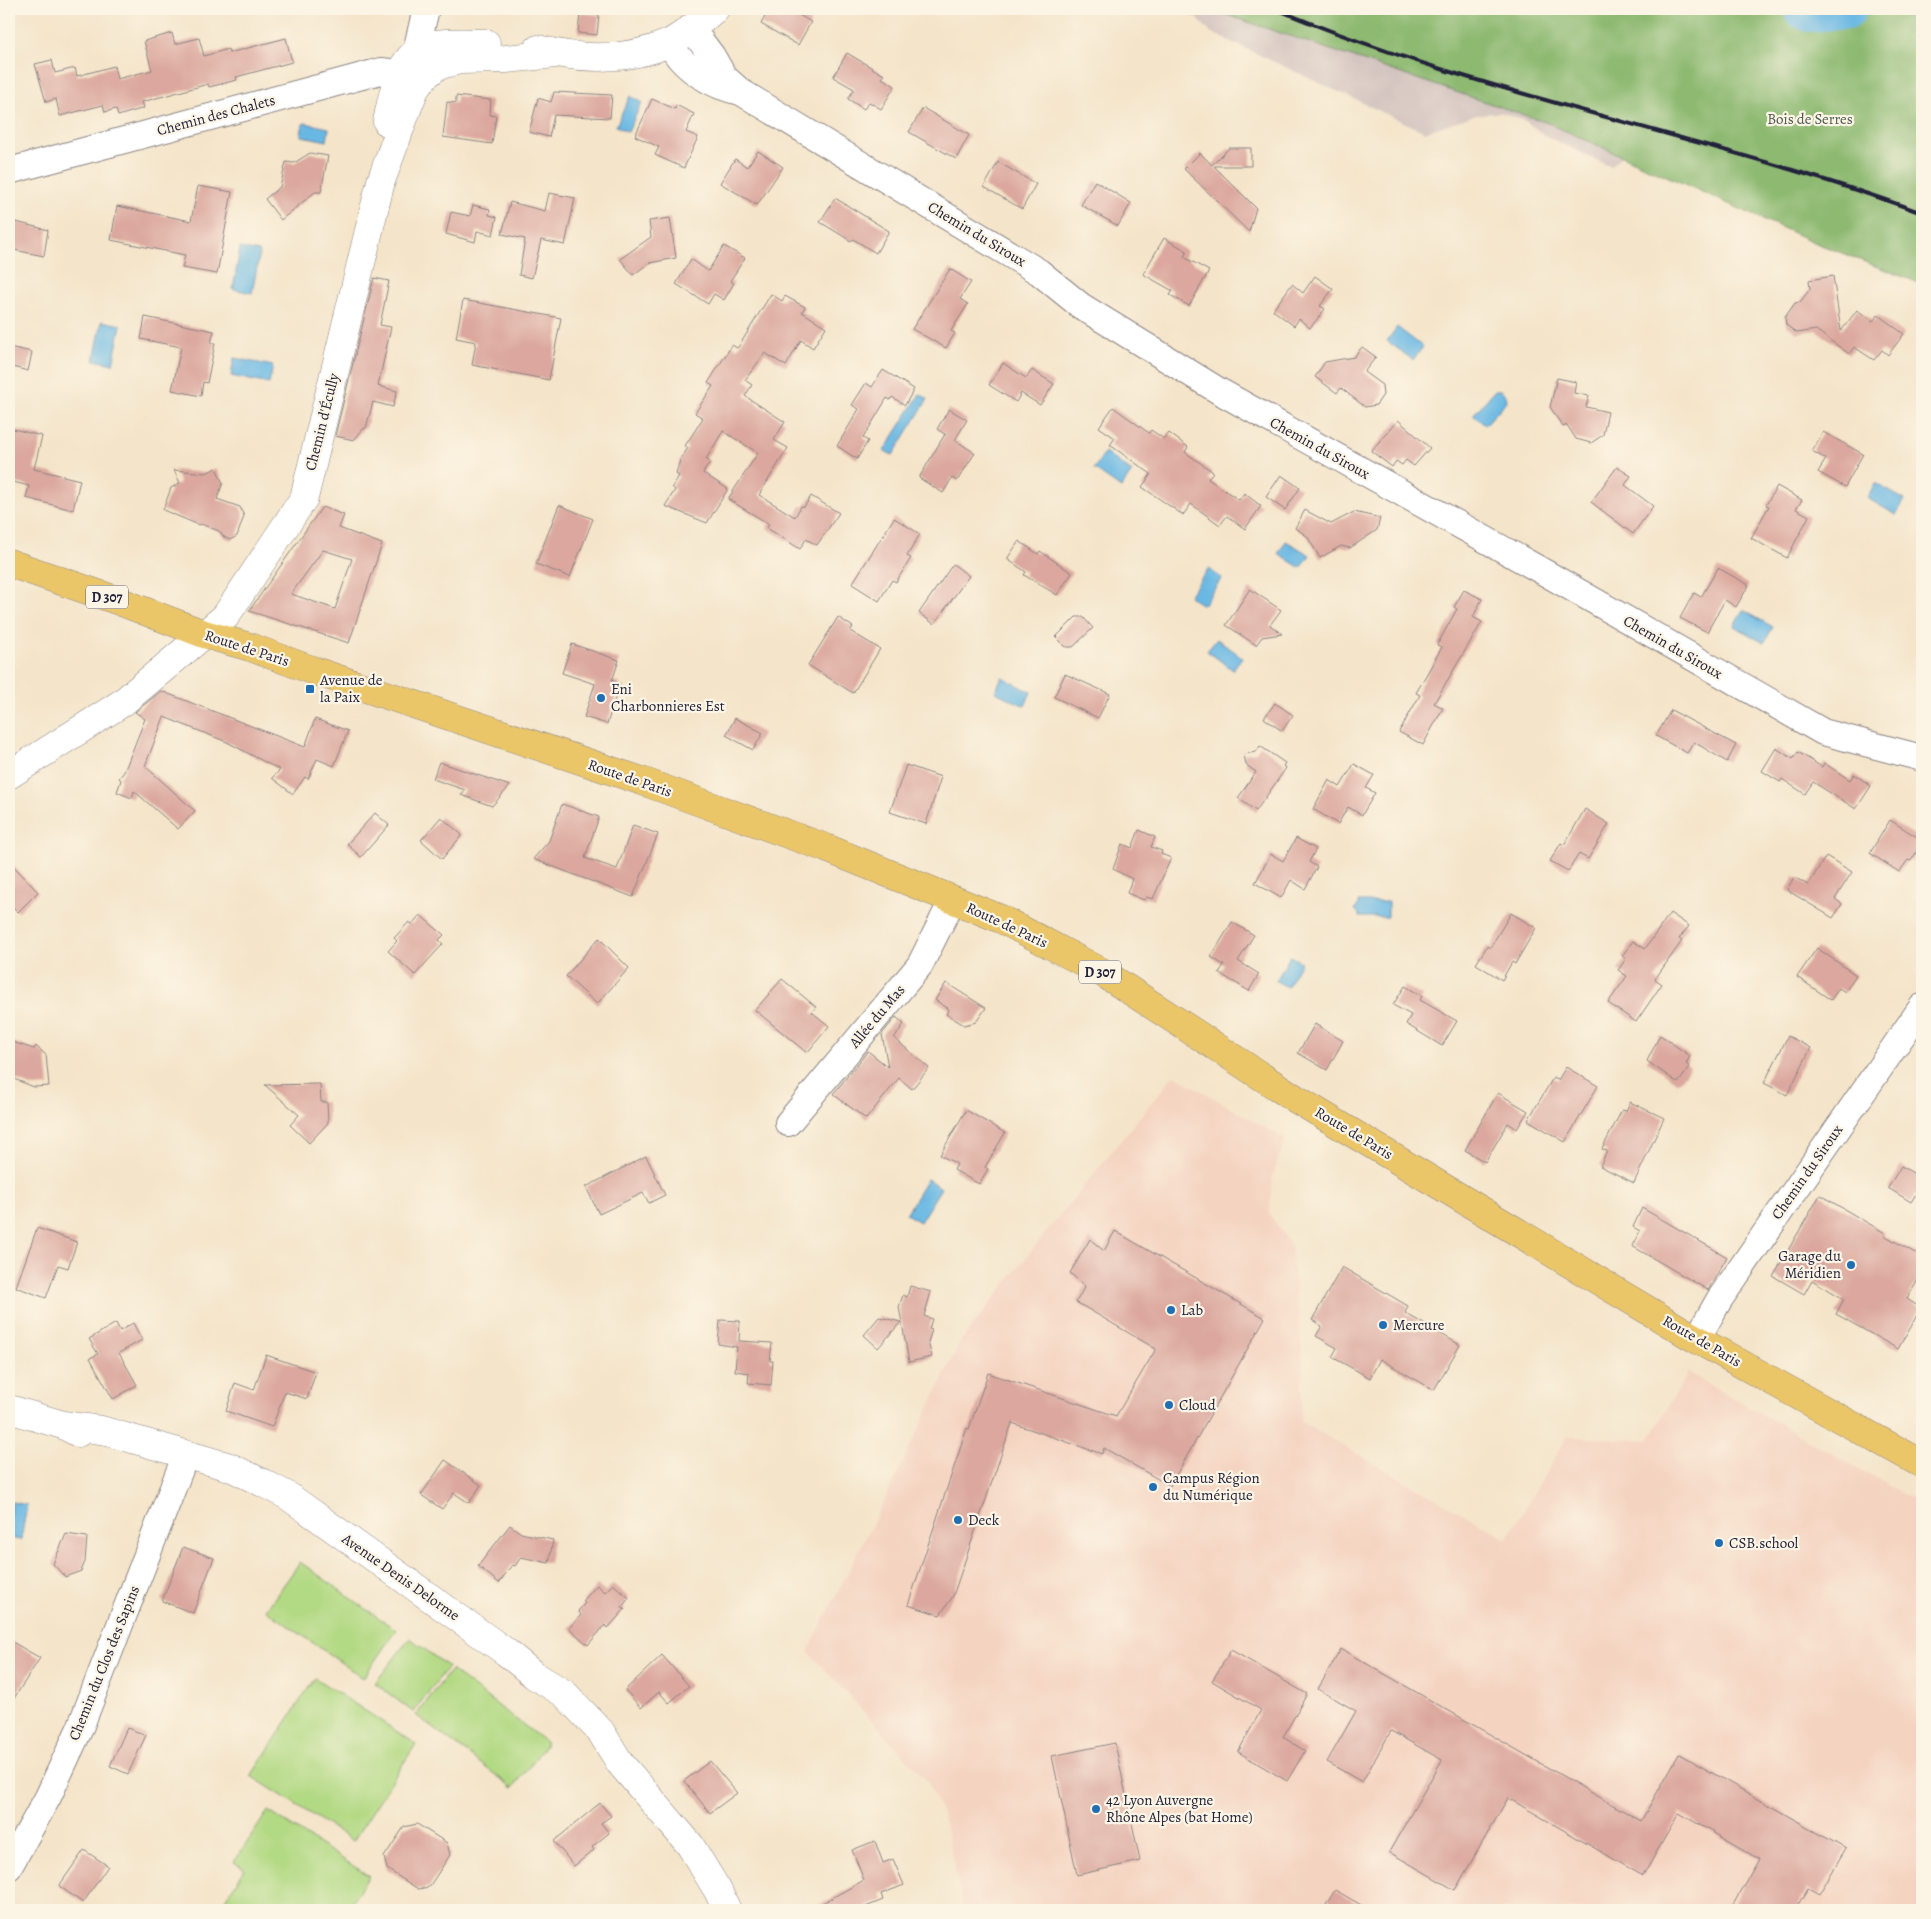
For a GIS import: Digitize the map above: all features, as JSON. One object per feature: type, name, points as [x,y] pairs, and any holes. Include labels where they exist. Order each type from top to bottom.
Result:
[{"type":"main road","name":"Route de Paris","points":[[9,563],[124,603],[204,634],[250,647],[312,670],[642,782],[826,848],[1001,919],[1100,971],[1296,1099],[1696,1339],[1922,1464]]},
{"type":"street","points":[[414,67],[426,9]]},
{"type":"street","name":"Chemin d'Écully","points":[[204,634],[225,618],[304,498],[381,181],[416,89],[414,67],[437,66],[460,60],[506,59],[555,54],[589,58],[626,56],[680,35],[715,9]]},
{"type":"street","name":"Chemin du Siroux","points":[[680,35],[712,56],[724,77],[741,92],[1039,272],[1081,306],[1204,383],[1542,571],[1823,732],[1922,758]]},
{"type":"street","name":"Chemin des Chalets","points":[[9,171],[382,71],[414,67]]},
{"type":"street","points":[[9,775],[122,703],[204,634]]},
{"type":"street","name":"Allée du Mas","points":[[788,1123],[920,965],[952,900]]},
{"type":"street","name":"Chemin du Siroux","points":[[1696,1339],[1719,1300],[1922,1007]]},
{"type":"street","name":"Avenue Denis Delorme","points":[[9,1409],[63,1426],[101,1430],[183,1461],[230,1466],[296,1502],[506,1652],[535,1676],[558,1708],[576,1728],[589,1741],[620,1763],[690,1845],[718,1891],[727,1910]]},
{"type":"street","name":"Chemin du Clos des Sapins","points":[[9,1867],[48,1797],[80,1728],[183,1461]]},
{"type":"shaded area","points":[[1176,9],[1451,9],[1673,98],[1611,167],[1544,135],[1524,120],[1500,112],[1472,116],[1425,132],[1210,32],[1197,18]]},
{"type":"shaded area","name":"Campus Région du Numérique","points":[[1174,1075],[1285,1139],[1273,1176],[1269,1214],[1291,1244],[1303,1362],[1301,1422],[1507,1539],[1567,1437],[1649,1440],[1688,1372],[1922,1505],[1922,1910],[964,1910],[943,1816],[927,1781],[808,1651],[897,1475],[960,1342],[1047,1231]]},
{"type":"green space","name":"Bois de Serres","points":[[1215,9],[1922,9],[1922,284],[1816,243],[1548,123],[1227,15]]},
{"type":"green space","points":[[300,1562],[396,1630],[363,1678],[266,1610]]},
{"type":"green space","points":[[410,1638],[448,1667],[413,1712],[375,1683]]},
{"type":"green space","points":[[451,1670],[547,1743],[513,1788],[416,1715]]},
{"type":"green space","points":[[315,1678],[416,1744],[353,1841],[251,1776]]},
{"type":"green space","points":[[268,1811],[369,1876],[347,1910],[218,1910],[245,1869],[234,1862]]},
{"type":"water","points":[[630,96],[642,102],[628,132],[616,126]]},
{"type":"water","points":[[303,124],[329,128],[327,141],[302,136]]},
{"type":"water","points":[[240,248],[260,252],[252,293],[233,289]]},
{"type":"water","points":[[102,321],[121,325],[113,364],[94,360]]},
{"type":"water","points":[[1397,327],[1423,347],[1413,360],[1387,341]]},
{"type":"water","points":[[234,358],[273,366],[269,384],[231,376]]},
{"type":"water","points":[[1495,390],[1500,390],[1506,395],[1507,401],[1485,425],[1473,415]]},
{"type":"water","points":[[920,394],[928,399],[893,455],[884,451]]},
{"type":"water","points":[[1105,452],[1132,472],[1121,488],[1094,469]]},
{"type":"water","points":[[1875,483],[1905,500],[1896,515],[1867,498]]},
{"type":"water","points":[[1286,541],[1310,555],[1301,568],[1278,554]]},
{"type":"water","points":[[1208,569],[1222,578],[1203,605],[1189,596]]},
{"type":"water","points":[[1743,610],[1773,627],[1764,643],[1734,626]]},
{"type":"water","points":[[1217,639],[1242,657],[1233,670],[1207,651]]},
{"type":"water","points":[[1002,677],[1031,692],[1025,706],[995,692]]},
{"type":"water","points":[[1358,902],[1388,902],[1388,917],[1359,917],[1355,910]]},
{"type":"water","points":[[1290,956],[1301,962],[1287,987],[1276,981]]},
{"type":"water","points":[[927,1179],[941,1188],[920,1222],[906,1214]]},
{"type":"water","points":[[12,1502],[27,1505],[21,1540],[9,1538],[9,1517]]},
{"type":"building","points":[[769,9],[789,9],[811,22],[798,45],[761,24]]},
{"type":"building","points":[[580,13],[599,15],[597,35],[578,33]]},
{"type":"building","points":[[172,33],[175,44],[199,38],[204,56],[228,49],[229,53],[286,38],[292,62],[236,77],[237,80],[209,87],[208,84],[142,102],[144,108],[118,116],[116,109],[105,112],[103,105],[60,116],[56,99],[46,102],[35,64],[52,60],[55,73],[75,68],[77,76],[114,66],[117,79],[152,70],[144,41]]},
{"type":"building","points":[[847,53],[884,75],[882,78],[895,86],[881,109],[869,102],[864,109],[848,99],[854,89],[833,77]]},
{"type":"building","points":[[554,92],[612,95],[610,118],[554,115],[549,137],[529,132],[538,98],[551,102]]},
{"type":"building","points":[[456,96],[491,100],[490,115],[496,116],[492,144],[443,137],[447,102],[456,103]]},
{"type":"building","points":[[652,99],[675,109],[676,105],[694,114],[686,132],[698,137],[684,168],[655,155],[659,147],[635,136]]},
{"type":"building","points":[[923,108],[969,135],[956,159],[909,132]]},
{"type":"building","points":[[1229,148],[1251,148],[1251,166],[1214,166],[1256,208],[1249,232],[1184,169],[1200,153],[1212,165]]},
{"type":"building","points":[[758,151],[783,167],[757,205],[720,183],[735,159],[747,167]]},
{"type":"building","points":[[310,153],[328,156],[321,192],[315,192],[281,220],[265,199],[280,187],[286,162],[294,163]]},
{"type":"building","points":[[998,162],[1036,184],[1022,209],[984,187]]},
{"type":"building","points":[[1095,181],[1131,203],[1118,226],[1081,205]]},
{"type":"building","points":[[198,186],[232,192],[217,274],[182,268],[185,255],[111,240],[117,206],[191,221]]},
{"type":"building","points":[[549,193],[575,198],[565,245],[541,240],[532,278],[519,275],[525,239],[502,234],[510,202],[545,211]]},
{"type":"building","points":[[835,198],[889,231],[876,253],[853,239],[851,241],[820,222]]},
{"type":"building","points":[[473,205],[490,209],[489,215],[497,217],[493,235],[477,231],[475,242],[446,234],[451,212],[470,216]]},
{"type":"building","points":[[670,218],[676,258],[649,263],[633,275],[620,259],[651,237],[649,221]]},
{"type":"building","points":[[16,222],[48,230],[44,256],[9,249],[9,223],[15,224]]},
{"type":"building","points":[[1164,238],[1187,251],[1184,257],[1209,271],[1189,306],[1170,295],[1173,291],[1143,274]]},
{"type":"building","points":[[724,246],[745,258],[730,281],[734,283],[724,300],[714,294],[708,304],[676,284],[691,259],[708,271]]},
{"type":"building","points":[[950,269],[971,282],[960,299],[968,304],[951,331],[955,333],[946,348],[912,329]]},
{"type":"building","points":[[1315,276],[1333,289],[1320,306],[1325,309],[1310,328],[1299,319],[1294,326],[1273,310],[1292,284],[1303,293]]},
{"type":"building","points":[[1833,276],[1841,331],[1857,310],[1873,321],[1878,315],[1904,334],[1888,355],[1882,350],[1874,360],[1854,347],[1849,354],[1816,330],[1797,333],[1786,325],[1785,317],[1795,303],[1800,302],[1810,289],[1809,280]]},
{"type":"building","points":[[374,278],[389,281],[380,325],[391,327],[378,386],[397,391],[393,407],[373,402],[366,428],[354,440],[335,436]]},
{"type":"building","points":[[771,294],[782,301],[785,296],[805,307],[802,312],[826,327],[813,348],[801,340],[786,366],[765,353],[745,380],[752,385],[745,396],[785,422],[774,440],[788,448],[759,495],[795,517],[801,506],[804,507],[811,496],[839,513],[817,545],[806,539],[800,549],[767,528],[769,524],[728,499],[758,453],[723,431],[706,459],[710,462],[703,473],[728,489],[707,523],[665,506],[675,490],[672,487],[679,476],[676,474],[680,460],[688,448],[685,446],[703,418],[695,413],[713,386],[708,383],[732,345],[737,348],[739,346]]},
{"type":"building","points":[[463,300],[561,318],[549,380],[472,365],[476,342],[456,338]]},
{"type":"building","points":[[145,317],[214,331],[211,343],[215,343],[207,383],[203,382],[201,396],[172,390],[181,347],[141,339]]},
{"type":"building","points":[[9,347],[32,352],[28,371],[9,366]]},
{"type":"building","points":[[1362,347],[1376,357],[1364,372],[1382,385],[1383,395],[1376,405],[1365,407],[1341,388],[1337,393],[1315,377],[1325,362],[1354,357]]},
{"type":"building","points":[[1003,363],[1026,378],[1032,370],[1054,384],[1040,405],[1021,393],[1016,402],[989,385]]},
{"type":"building","points":[[883,370],[914,389],[905,405],[892,397],[890,400],[887,398],[863,438],[868,441],[857,459],[837,446],[859,409],[852,405],[866,383],[872,387]]},
{"type":"building","points":[[1557,378],[1576,382],[1574,393],[1589,396],[1586,407],[1608,412],[1603,435],[1591,443],[1576,439],[1567,425],[1563,427],[1550,407]]},
{"type":"building","points":[[1113,407],[1149,433],[1151,430],[1164,439],[1169,433],[1188,447],[1185,452],[1213,472],[1208,479],[1239,500],[1244,493],[1261,506],[1245,529],[1227,516],[1220,525],[1191,504],[1183,515],[1142,487],[1151,474],[1110,445],[1115,438],[1099,427]]},
{"type":"building","points":[[949,409],[967,420],[955,440],[975,453],[957,481],[952,478],[943,493],[919,478],[945,434],[937,429]]},
{"type":"building","points":[[1398,420],[1430,448],[1414,466],[1406,460],[1402,465],[1396,461],[1392,467],[1371,451]]},
{"type":"building","points":[[13,429],[42,436],[34,469],[80,480],[73,510],[26,498],[29,486],[9,481],[9,446]]},
{"type":"building","points":[[1823,432],[1863,454],[1845,487],[1818,472],[1826,459],[1812,451]]},
{"type":"building","points":[[1617,467],[1631,476],[1625,485],[1653,506],[1633,534],[1591,502]]},
{"type":"building","points":[[216,468],[223,483],[217,499],[240,507],[244,516],[237,536],[230,540],[219,531],[163,510],[171,488],[180,483],[174,470],[206,473]]},
{"type":"building","points":[[1281,475],[1300,488],[1285,510],[1266,497]]},
{"type":"building","points":[[1777,486],[1802,500],[1796,509],[1809,516],[1787,558],[1751,538],[1769,506],[1766,505]]},
{"type":"building","points":[[559,505],[593,519],[570,577],[536,564]]},
{"type":"building","points":[[322,507],[344,515],[339,528],[382,544],[349,643],[249,611]],"holes":[[[323,550],[352,559],[335,609],[291,594]]]},
{"type":"building","points":[[1305,510],[1331,524],[1354,512],[1380,518],[1377,530],[1350,548],[1341,546],[1320,558],[1307,536],[1295,528]]},
{"type":"building","points":[[894,518],[920,534],[907,556],[911,558],[896,582],[892,580],[879,601],[852,584]]},
{"type":"building","points":[[1019,541],[1038,554],[1040,551],[1072,573],[1057,595],[1024,575],[1026,572],[1007,559]]},
{"type":"building","points":[[953,564],[969,576],[934,624],[919,613]]},
{"type":"building","points":[[1718,568],[1749,585],[1736,607],[1725,600],[1707,632],[1680,618],[1694,593],[1701,597]]},
{"type":"building","points":[[1250,589],[1281,610],[1270,625],[1282,634],[1262,637],[1256,645],[1226,625]]},
{"type":"building","points":[[1464,590],[1482,599],[1473,617],[1482,622],[1434,703],[1443,708],[1423,745],[1399,732],[1420,695],[1416,693],[1442,647],[1437,645],[1457,609],[1454,607]]},
{"type":"building","points":[[838,617],[853,627],[850,631],[880,649],[853,693],[808,665]]},
{"type":"building","points":[[1076,617],[1083,617],[1093,628],[1073,647],[1066,647],[1056,637]]},
{"type":"building","points":[[572,644],[619,660],[612,681],[620,683],[607,724],[584,717],[595,684],[562,673]]},
{"type":"building","points":[[1065,674],[1110,694],[1098,718],[1054,697]]},
{"type":"building","points":[[161,691],[305,747],[315,719],[348,731],[334,766],[317,759],[308,779],[305,777],[293,794],[272,778],[280,770],[227,742],[164,717],[145,766],[195,811],[178,829],[134,791],[132,798],[117,792],[121,780],[119,778],[124,772],[145,719],[135,712]]},
{"type":"building","points":[[1275,703],[1293,715],[1282,731],[1264,718]]},
{"type":"building","points":[[1671,710],[1736,745],[1727,762],[1694,742],[1687,753],[1656,736]]},
{"type":"building","points":[[735,718],[763,733],[753,750],[726,735]]},
{"type":"building","points":[[1260,746],[1285,763],[1283,766],[1286,768],[1256,811],[1238,798],[1256,772],[1246,765],[1244,754],[1256,752]]},
{"type":"building","points":[[1776,748],[1793,759],[1798,752],[1822,767],[1824,763],[1850,780],[1854,774],[1871,786],[1856,809],[1813,782],[1805,794],[1782,779],[1780,782],[1762,771]]},
{"type":"building","points":[[439,762],[510,786],[492,806],[461,795],[465,790],[433,779]]},
{"type":"building","points":[[1354,764],[1374,775],[1366,788],[1375,793],[1362,815],[1348,807],[1338,824],[1313,809],[1329,780],[1340,787]]},
{"type":"building","points":[[906,765],[941,777],[926,824],[890,812]]},
{"type":"building","points":[[562,804],[599,817],[585,858],[617,869],[633,825],[658,834],[633,897],[533,859],[549,841]]},
{"type":"building","points":[[1585,809],[1609,824],[1588,859],[1579,854],[1568,871],[1550,861],[1561,843],[1564,845]]},
{"type":"building","points":[[375,813],[389,825],[361,857],[347,844]]},
{"type":"building","points":[[441,817],[462,835],[442,859],[421,840]]},
{"type":"building","points":[[1890,820],[1922,840],[1911,861],[1908,860],[1899,872],[1870,853]]},
{"type":"building","points":[[1139,830],[1155,837],[1151,847],[1162,851],[1161,854],[1171,858],[1153,899],[1146,897],[1144,900],[1127,893],[1132,879],[1113,869],[1122,844],[1132,848]]},
{"type":"building","points":[[1296,838],[1316,849],[1309,862],[1317,867],[1305,889],[1291,880],[1281,898],[1255,883],[1271,854],[1283,861]]},
{"type":"building","points":[[1826,856],[1852,872],[1835,899],[1842,904],[1833,918],[1787,890],[1794,877],[1808,885]]},
{"type":"building","points":[[9,861],[38,892],[18,912],[9,903]]},
{"type":"building","points":[[1511,913],[1536,928],[1515,964],[1512,962],[1502,980],[1476,964],[1487,946],[1490,948]]},
{"type":"building","points":[[1670,913],[1689,926],[1679,939],[1682,941],[1655,979],[1662,984],[1636,1022],[1608,1003],[1627,976],[1618,970],[1626,959],[1622,956],[1633,941],[1645,949]]},
{"type":"building","points":[[420,915],[444,935],[439,940],[443,944],[415,975],[388,951],[397,941],[394,938],[409,922],[412,924]]},
{"type":"building","points":[[1232,922],[1254,935],[1238,961],[1259,974],[1249,991],[1219,973],[1224,965],[1211,957]]},
{"type":"building","points":[[599,938],[629,968],[597,1004],[566,976]]},
{"type":"building","points":[[1817,948],[1856,975],[1845,992],[1839,988],[1831,1000],[1797,977]]},
{"type":"building","points":[[782,979],[816,1007],[812,1012],[829,1026],[807,1053],[755,1010]]},
{"type":"building","points":[[946,983],[986,1008],[976,1022],[964,1025],[946,1014],[949,1009],[935,1000]]},
{"type":"building","points":[[1405,986],[1422,996],[1420,1000],[1457,1021],[1442,1046],[1406,1024],[1411,1015],[1393,1005]]},
{"type":"building","points":[[896,1017],[904,1024],[894,1038],[929,1068],[912,1089],[899,1078],[866,1119],[833,1094],[868,1051],[888,1067],[882,1034]]},
{"type":"building","points":[[1315,1024],[1343,1041],[1327,1070],[1298,1053]]},
{"type":"building","points":[[1660,1035],[1690,1056],[1686,1064],[1690,1067],[1678,1083],[1647,1061]]},
{"type":"building","points":[[1788,1036],[1811,1048],[1787,1095],[1764,1083]]},
{"type":"building","points":[[9,1041],[34,1049],[36,1046],[46,1055],[49,1086],[34,1087],[9,1077]]},
{"type":"building","points":[[1566,1067],[1598,1086],[1565,1142],[1528,1120],[1553,1078],[1558,1080]]},
{"type":"building","points":[[320,1084],[321,1102],[327,1102],[328,1123],[309,1143],[290,1125],[299,1115],[265,1085]]},
{"type":"building","points":[[1498,1093],[1528,1111],[1517,1129],[1508,1123],[1485,1162],[1465,1150]]},
{"type":"building","points":[[1630,1102],[1664,1118],[1634,1183],[1600,1166],[1607,1151],[1602,1149],[1622,1110],[1626,1111]]},
{"type":"building","points":[[966,1110],[1005,1133],[985,1167],[988,1169],[979,1184],[954,1170],[957,1164],[940,1155]]},
{"type":"building","points":[[646,1156],[665,1195],[649,1203],[643,1193],[599,1214],[586,1187]]},
{"type":"building","points":[[1901,1166],[1922,1178],[1922,1198],[1916,1194],[1911,1202],[1888,1188]]},
{"type":"building","name":"Garage du Méridien","points":[[1820,1195],[1922,1257],[1922,1273],[1907,1299],[1921,1308],[1898,1349],[1836,1314],[1844,1299],[1812,1280],[1804,1294],[1773,1276]]},
{"type":"building","points":[[1642,1208],[1727,1257],[1708,1290],[1632,1246],[1640,1231],[1633,1227]]},
{"type":"building","points":[[37,1228],[77,1242],[68,1268],[58,1265],[46,1298],[16,1287]]},
{"type":"building","points":[[1115,1231],[1265,1318],[1170,1486],[1104,1448],[1102,1454],[1012,1423],[953,1596],[940,1615],[908,1605],[967,1428],[969,1429],[988,1373],[1116,1416],[1156,1349],[1076,1302],[1085,1286],[1070,1273],[1090,1239],[1104,1251]]},
{"type":"building","points":[[1342,1267],[1408,1306],[1405,1313],[1460,1345],[1434,1390],[1380,1359],[1370,1378],[1332,1357],[1337,1348],[1316,1336],[1322,1326],[1312,1320]]},
{"type":"building","points":[[910,1286],[931,1292],[924,1316],[932,1319],[929,1329],[932,1330],[928,1342],[932,1357],[909,1362],[899,1307],[903,1295],[907,1297]]},
{"type":"building","points":[[879,1317],[901,1322],[878,1348],[864,1335]]},
{"type":"building","points":[[720,1320],[740,1321],[739,1341],[772,1343],[770,1361],[773,1361],[771,1385],[748,1383],[749,1373],[735,1371],[737,1347],[718,1344]]},
{"type":"building","points":[[116,1323],[120,1331],[133,1323],[142,1340],[119,1353],[137,1385],[113,1399],[90,1358],[98,1354],[89,1339]]},
{"type":"building","points":[[266,1355],[316,1372],[307,1399],[285,1392],[272,1427],[226,1411],[235,1383],[254,1390]]},
{"type":"building","points":[[445,1460],[481,1485],[469,1503],[454,1493],[442,1509],[421,1495]]},
{"type":"building","points":[[510,1525],[521,1533],[553,1540],[549,1563],[521,1557],[515,1566],[512,1565],[499,1583],[478,1566]]},
{"type":"building","points":[[66,1534],[87,1537],[85,1562],[81,1571],[65,1577],[53,1564]]},
{"type":"building","points":[[183,1547],[214,1558],[193,1613],[162,1601]]},
{"type":"building","points":[[613,1584],[629,1598],[622,1607],[625,1609],[608,1628],[605,1625],[588,1645],[569,1628],[581,1615],[578,1611],[585,1603],[583,1601],[597,1585],[605,1592]]},
{"type":"building","points":[[9,1640],[40,1658],[9,1706]]},
{"type":"building","points":[[1341,1649],[1641,1821],[1679,1754],[1846,1849],[1819,1894],[1808,1888],[1795,1910],[1730,1910],[1759,1859],[1679,1813],[1643,1876],[1508,1798],[1455,1890],[1389,1852],[1442,1760],[1391,1731],[1362,1782],[1327,1762],[1356,1711],[1318,1689]]},
{"type":"building","points":[[1231,1650],[1307,1694],[1283,1737],[1305,1751],[1287,1781],[1238,1752],[1261,1710],[1212,1681]]},
{"type":"building","points":[[662,1655],[689,1686],[669,1703],[659,1692],[641,1708],[625,1690]]},
{"type":"building","points":[[127,1728],[146,1735],[128,1774],[110,1766]]},
{"type":"building","name":"42 Lyon Auvergne Rhône Alpes (bat Home)","points":[[1115,1743],[1140,1861],[1077,1875],[1052,1756]]},
{"type":"building","points":[[710,1761],[737,1793],[710,1813],[684,1781]]},
{"type":"building","points":[[600,1803],[611,1816],[601,1823],[609,1833],[592,1847],[594,1850],[574,1866],[554,1841]]},
{"type":"building","points":[[417,1824],[447,1843],[450,1855],[429,1887],[418,1889],[387,1869],[384,1857],[404,1827]]},
{"type":"building","points":[[875,1841],[883,1863],[893,1859],[904,1885],[881,1894],[883,1900],[858,1910],[810,1910],[864,1880],[852,1850]]},
{"type":"building","points":[[84,1850],[108,1866],[83,1903],[59,1886]]},
{"type":"building","points":[[1335,1890],[1370,1910],[1323,1910]]},
{"type":"waterway","points":[[1803,9],[1810,12],[1847,9]]},
{"type":"railway","points":[[1276,9],[1355,40],[1435,67],[1842,185],[1922,213]]},
{"type":"place","name":"Avenue de la Paix","points":[[310,689]]},
{"type":"place","name":"Eni Charbonnieres Est","points":[[601,698]]},
{"type":"place","name":"Garage du Méridien","points":[[1851,1265]]},
{"type":"place","name":"Lab","points":[[1171,1310]]},
{"type":"place","name":"Mercure","points":[[1383,1325]]},
{"type":"place","name":"Cloud","points":[[1169,1405]]},
{"type":"place","name":"Campus Région du Numérique","points":[[1153,1487]]},
{"type":"place","name":"Deck","points":[[958,1520]]},
{"type":"place","name":"CSB.school","points":[[1719,1543]]},
{"type":"place","name":"42 Lyon Auvergne Rhône Alpes (bat Home)","points":[[1096,1809]]}]
